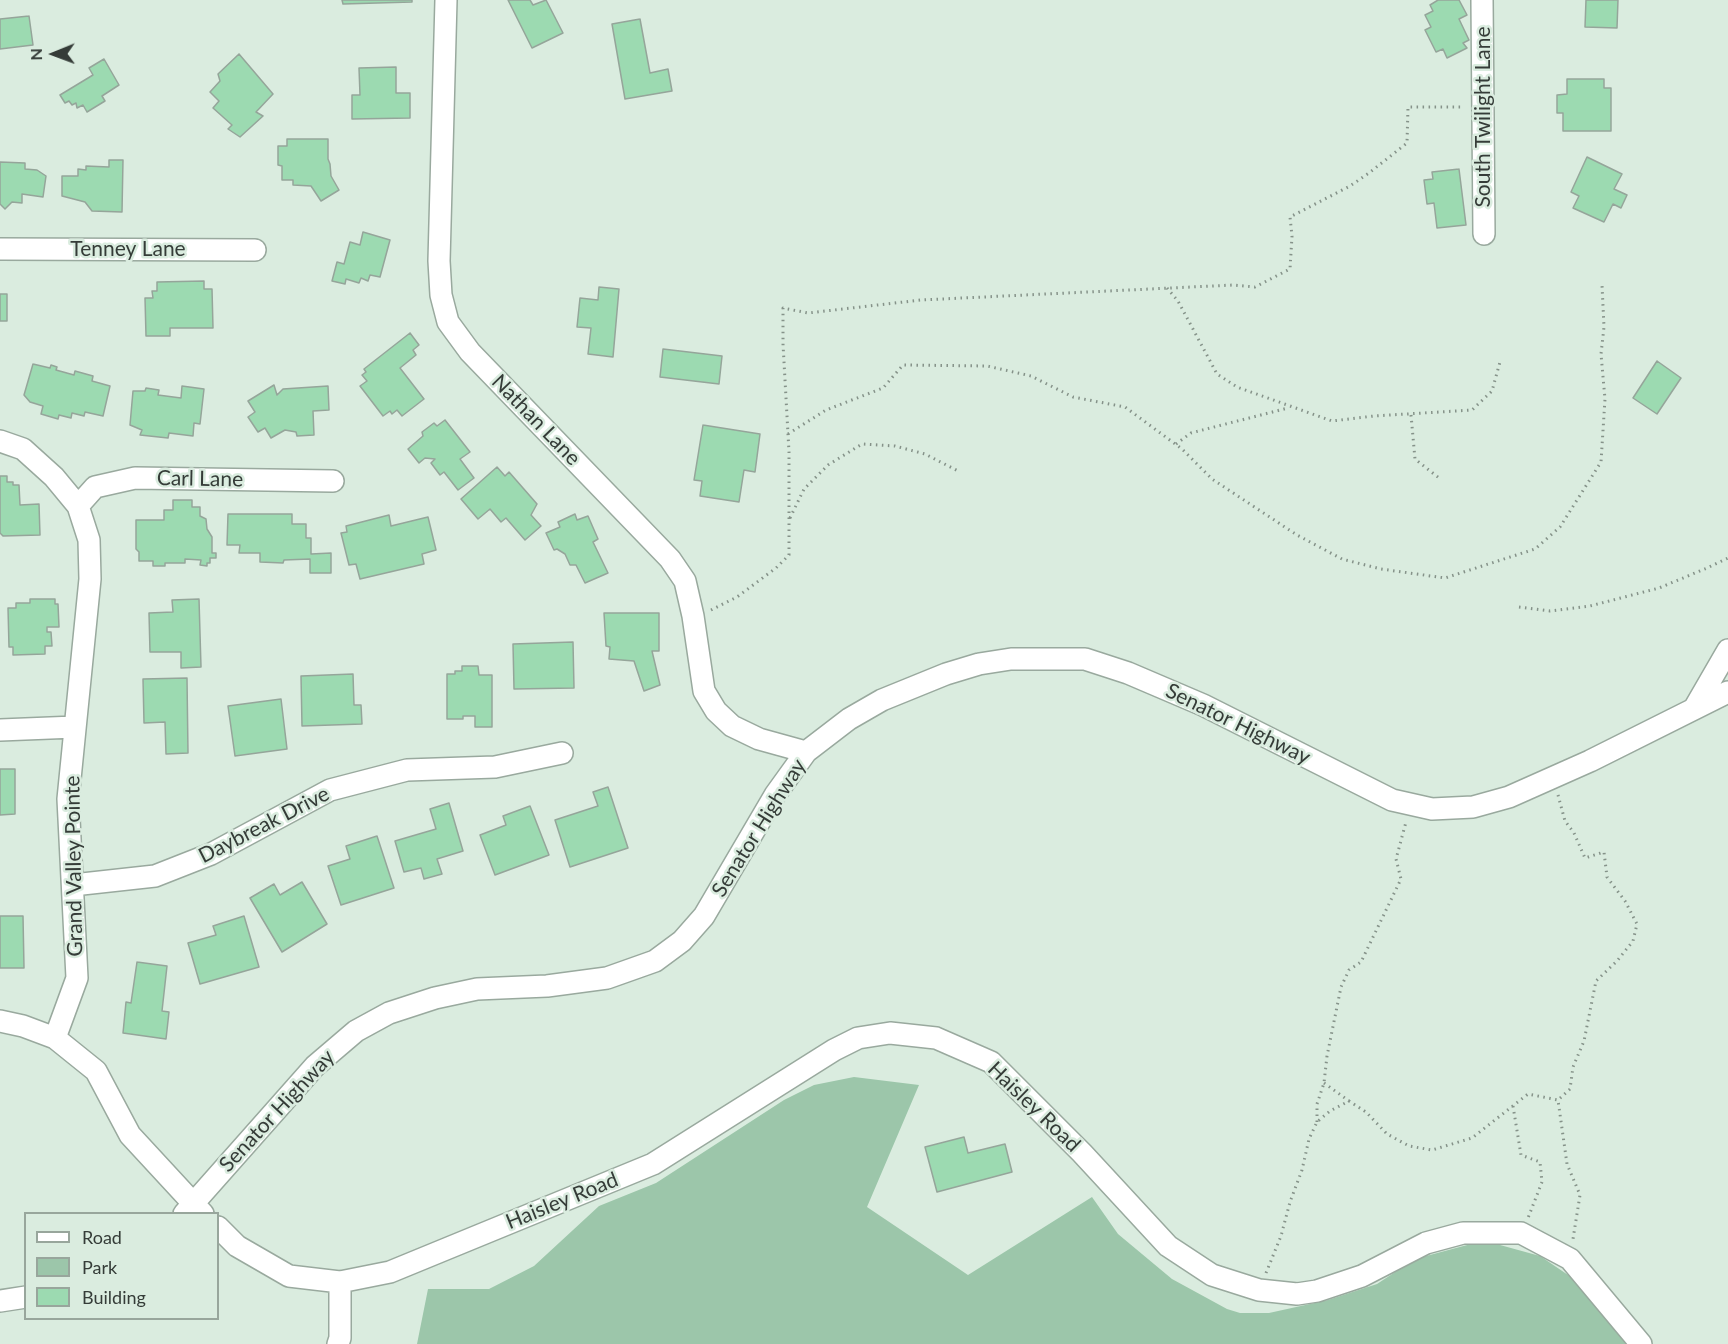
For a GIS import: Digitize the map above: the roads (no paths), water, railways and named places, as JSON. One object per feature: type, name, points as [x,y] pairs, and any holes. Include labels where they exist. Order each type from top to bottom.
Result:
[{"type":"street","name":"Nathan Lane","points":[[446,0],[439,261],[441,295],[448,322],[470,352],[670,559],[685,581],[693,616],[704,691],[716,711],[732,726],[759,739],[806,752]]},
{"type":"street","name":"South Twilight Lane","points":[[1482,0],[1484,234]]},
{"type":"street","name":"Tenney Lane","points":[[0,249],[255,250]]},
{"type":"street","name":"Grand Valley Pointe","points":[[0,441],[23,448],[54,477],[78,506],[89,540],[90,579],[68,799],[77,978],[55,1038]]},
{"type":"street","name":"Carl Lane","points":[[78,506],[95,487],[135,478],[333,481]]},
{"type":"street","points":[[1695,707],[1728,650]]},
{"type":"street","name":"Senator Highway","points":[[193,1210],[315,1066],[356,1031],[389,1013],[435,998],[477,989],[547,986],[607,978],[655,961],[682,941],[704,916],[775,795],[806,752],[849,719],[882,700],[946,674],[979,664],[1011,659],[1085,659],[1128,673],[1203,705],[1392,800],[1432,809],[1473,807],[1509,797],[1728,692]]},
{"type":"street","points":[[0,729],[75,727]]},
{"type":"street","name":"Daybreak Drive","points":[[74,885],[155,876],[211,854],[330,790],[407,770],[495,767],[562,753]]},
{"type":"street","points":[[0,1021],[23,1026],[55,1038],[96,1071],[130,1135],[193,1210]]},
{"type":"street","name":"Haisley Road","points":[[219,1228],[237,1245],[289,1276],[339,1282],[390,1272],[653,1164],[834,1050],[858,1038],[890,1033],[936,1038],[991,1062],[1082,1153],[1168,1246],[1212,1275],[1259,1290],[1297,1294],[1317,1291],[1362,1276],[1426,1244],[1463,1233],[1521,1233],[1570,1259],[1641,1344]]},
{"type":"street","points":[[338,1344],[340,1338],[339,1282]]},
{"type":"street","points":[[0,1301],[24,1297]]}]
